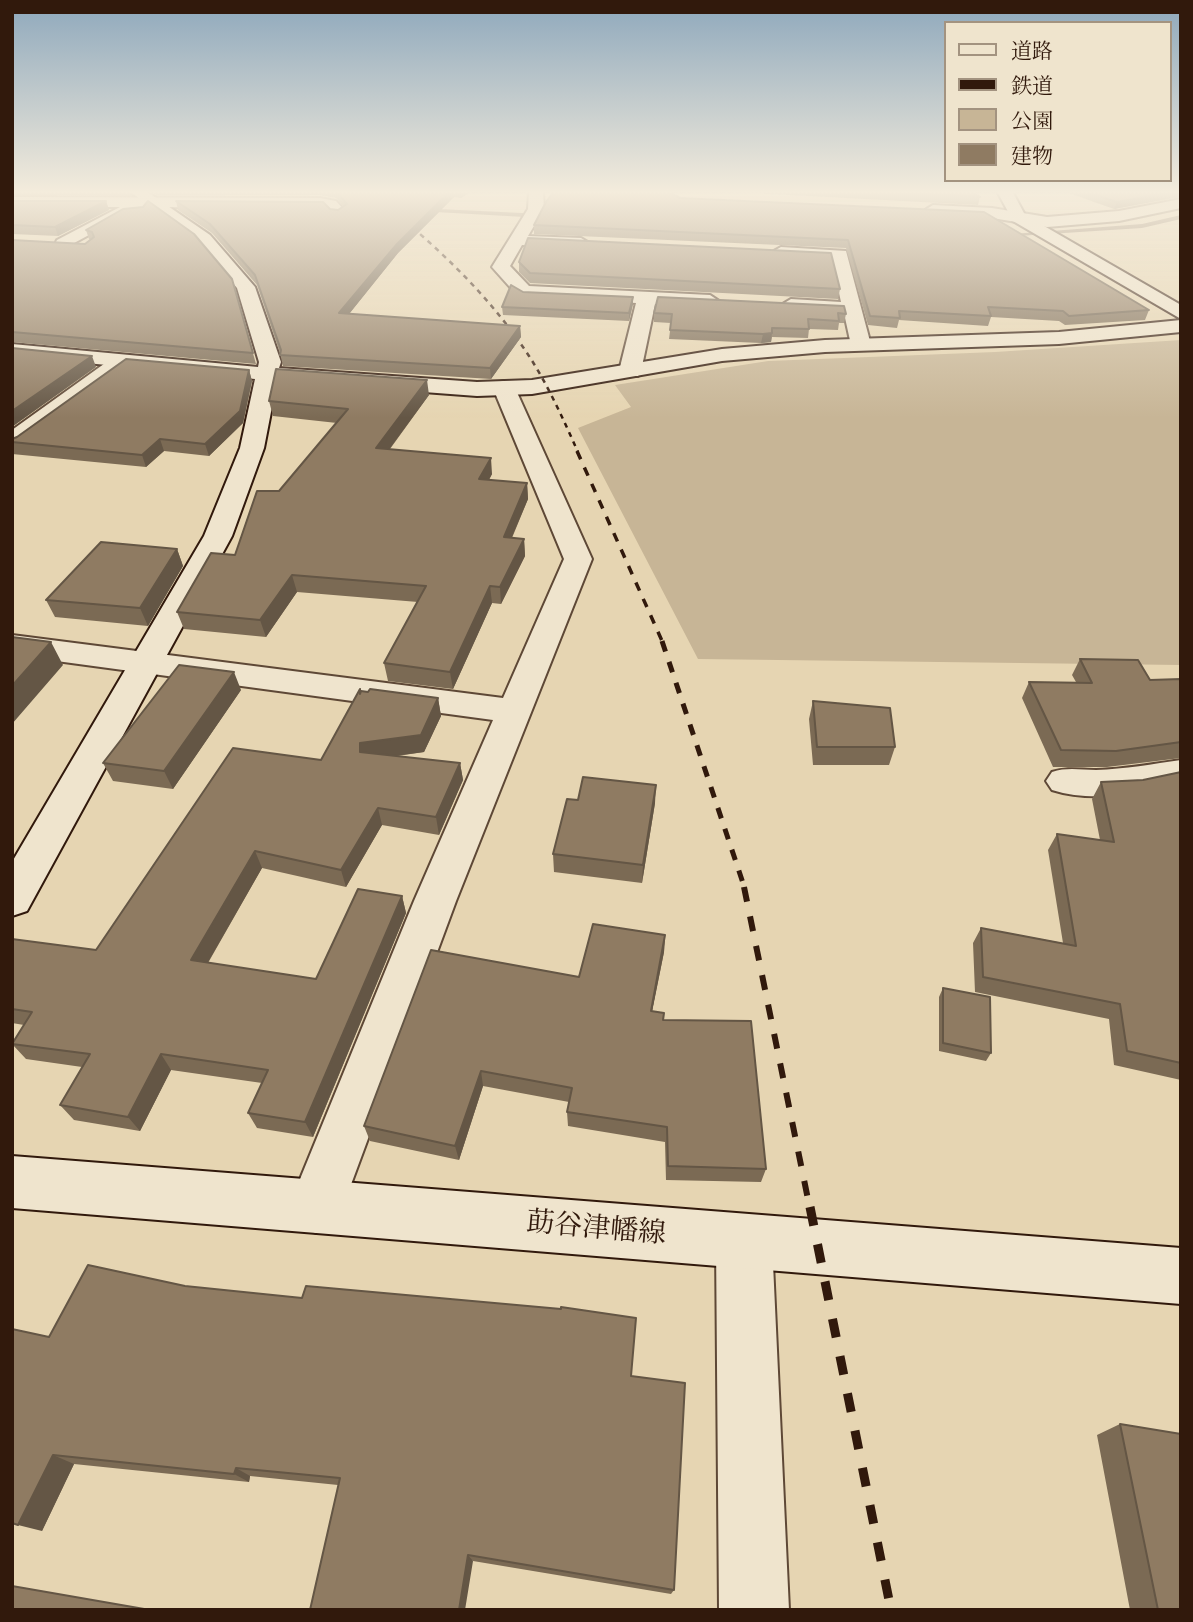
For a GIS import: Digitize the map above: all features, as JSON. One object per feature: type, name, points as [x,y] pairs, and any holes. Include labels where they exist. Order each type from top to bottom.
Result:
[{"type":"street","points":[[12,899],[218,536],[252,448],[270,362],[246,287],[229,267]]},
{"type":"street","points":[[501,267],[524,291],[729,302]]},
{"type":"street","points":[[843,267],[861,345]]},
{"type":"street","points":[[1101,267],[1181,313]]},
{"type":"street","points":[[630,371],[648,298]]},
{"type":"street","points":[[770,304],[852,308]]},
{"type":"street","points":[[12,350],[267,374],[477,389],[532,387],[722,355],[861,345],[1059,338],[1181,326]]},
{"type":"street","points":[[12,442],[123,360]]},
{"type":"street","points":[[316,1206],[435,901],[578,559],[504,388]]},
{"type":"street","points":[[12,645],[514,711]]},
{"type":"street","points":[[1065,781],[1094,783],[1138,780],[1181,773]]},
{"type":"street","name":"莇谷津幡線","points":[[12,1182],[1181,1276]]},
{"type":"street","points":[[744,1242],[754,1610]]},
{"type":"green space","points":[[1181,340],[1181,665],[698,659],[578,428],[631,407],[615,385],[768,361],[995,352]]},
{"type":"building","points":[[12,267],[222,267],[232,279],[253,353],[12,332]]},
{"type":"building","points":[[248,267],[378,267],[339,313],[520,326],[490,368],[280,355],[281,350],[255,275]]},
{"type":"building","points":[[524,267],[834,267],[840,289],[530,273]]},
{"type":"building","points":[[856,267],[1076,267],[1149,310],[1069,316],[1063,311],[988,307],[991,316],[899,311],[900,318],[870,316]]},
{"type":"building","points":[[511,285],[523,292],[633,297],[629,313],[502,307]]},
{"type":"building","points":[[658,297],[844,306],[846,314],[838,313],[839,321],[808,319],[809,329],[772,328],[772,333],[763,334],[670,330],[672,314],[654,313]]},
{"type":"building","points":[[12,348],[92,356],[12,411]]},
{"type":"building","points":[[126,359],[249,370],[240,411],[205,444],[160,439],[142,455],[12,442],[12,439]]},
{"type":"building","points":[[276,369],[427,380],[376,448],[491,458],[479,479],[527,483],[504,537],[524,539],[500,587],[490,586],[450,672],[384,663],[426,586],[292,575],[260,620],[177,612],[211,553],[235,555],[257,491],[279,491],[348,409],[269,401]]},
{"type":"building","points":[[101,542],[177,549],[140,608],[46,600]]},
{"type":"building","points":[[12,637],[51,642],[12,686]]},
{"type":"building","points":[[1080,659],[1138,660],[1150,680],[1181,679],[1181,742],[1116,751],[1061,750],[1029,682],[1092,683]]},
{"type":"building","points":[[179,665],[234,672],[164,771],[103,763]]},
{"type":"building","points":[[360,689],[360,694],[361,691],[368,692],[370,689],[438,698],[421,735],[360,743],[360,752],[460,763],[436,817],[378,808],[341,870],[255,851],[191,960],[316,979],[358,889],[402,896],[305,1122],[248,1113],[268,1070],[161,1054],[128,1117],[60,1105],[90,1054],[12,1044],[32,1012],[12,1009],[12,939],[96,950],[233,748],[321,760]]},
{"type":"building","points":[[813,701],[890,708],[895,747],[817,747]]},
{"type":"building","points":[[1181,772],[1181,1063],[1127,1051],[1120,1004],[983,977],[981,928],[1076,946],[1057,834],[1114,842],[1101,782],[1143,780]]},
{"type":"building","points":[[583,777],[656,785],[643,865],[553,854],[567,799],[578,800]]},
{"type":"building","points":[[593,924],[665,935],[651,1011],[664,1013],[663,1020],[751,1021],[766,1169],[668,1166],[667,1127],[567,1112],[572,1088],[481,1071],[455,1146],[364,1126],[431,950],[579,977]]},
{"type":"building","points":[[943,988],[990,997],[991,1053],[943,1043]]},
{"type":"building","points":[[88,1265],[185,1286],[302,1298],[306,1286],[561,1307],[636,1318],[631,1376],[685,1383],[674,1590],[468,1555],[459,1610],[310,1610],[340,1478],[236,1468],[234,1474],[53,1455],[18,1525],[12,1523],[12,1329],[49,1337]]},
{"type":"building","points":[[1120,1424],[1181,1434],[1181,1610],[1158,1610]]},
{"type":"building","points":[[12,1586],[150,1610],[12,1610]]},
{"type":"railway","points":[[454,267],[502,319],[529,356],[578,452]]},
{"type":"railway","points":[[577,451],[663,643]]},
{"type":"railway","points":[[662,641],[745,889]]},
{"type":"railway","points":[[744,887],[810,1209]]},
{"type":"railway","points":[[810,1207],[891,1610]]}]
